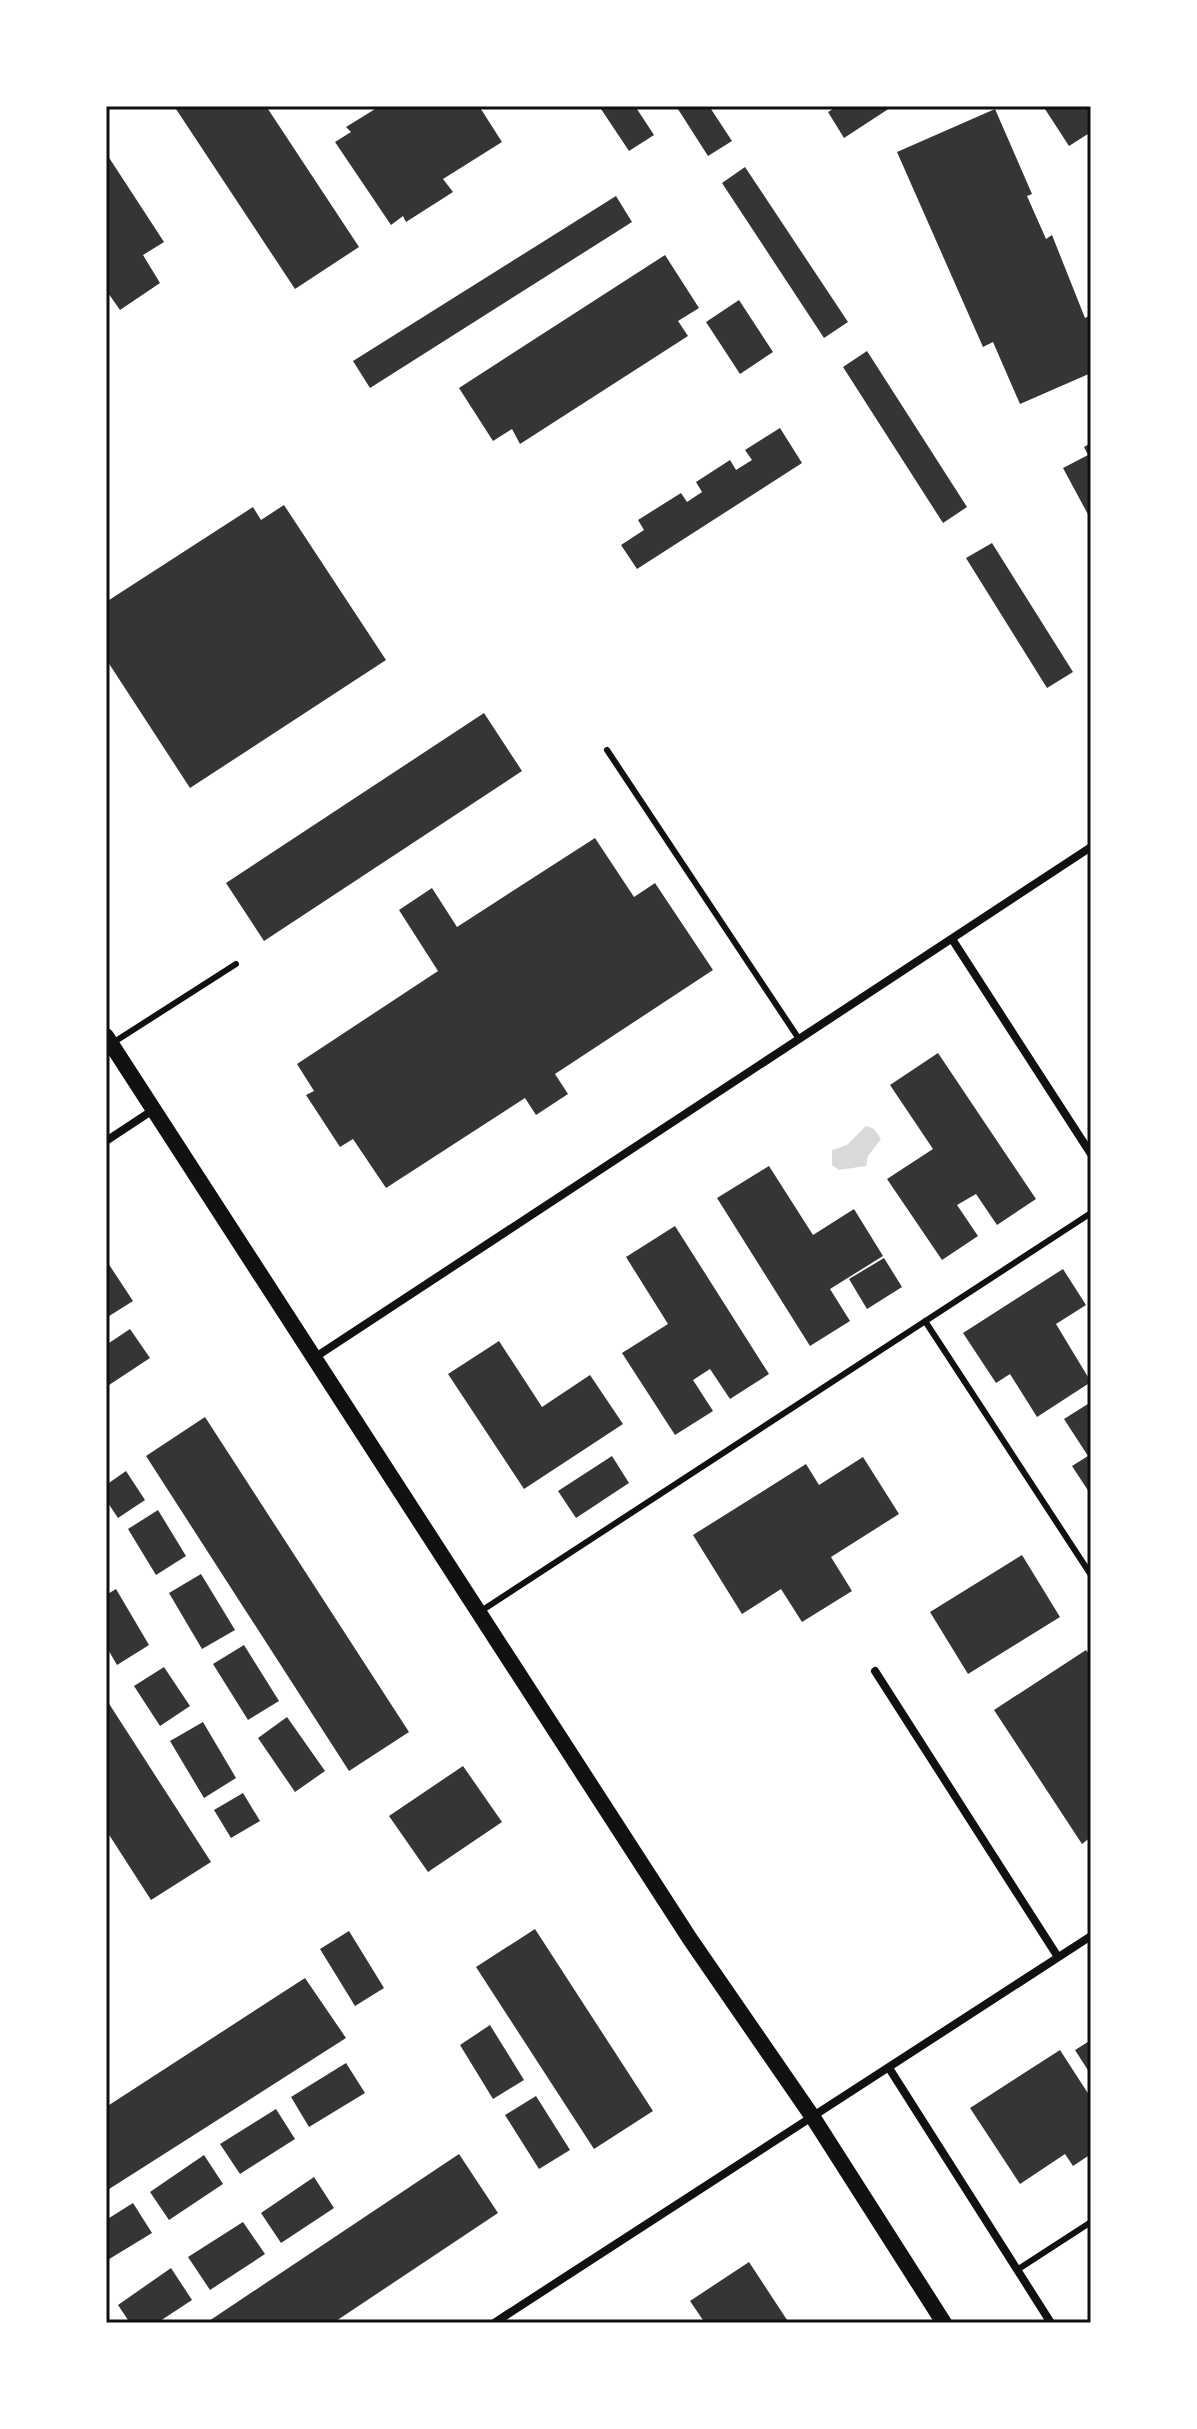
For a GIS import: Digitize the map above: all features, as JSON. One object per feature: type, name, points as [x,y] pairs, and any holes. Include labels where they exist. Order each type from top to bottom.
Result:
[{"type":"main road","points":[[108,1040],[686,1933],[812,2116],[944,2323]]},
{"type":"street","points":[[314,1358],[1091,847]]},
{"type":"street","points":[[952,939],[1091,1154]]},
{"type":"street","points":[[106,1141],[153,1110]]},
{"type":"street","points":[[875,1671],[1058,1957]]},
{"type":"street","points":[[494,2323],[1091,1936]]},
{"type":"street","points":[[889,2068],[1051,2323]]},
{"type":"lane","points":[[607,750],[799,1039]]},
{"type":"lane","points":[[108,1040],[236,964]]},
{"type":"lane","points":[[478,1612],[1091,1213]]},
{"type":"lane","points":[[925,1321],[1091,1575]]},
{"type":"lane","points":[[1016,2270],[1091,2222]]},
{"type":"shaded area","points":[[866,1126],[874,1129],[881,1139],[868,1156],[866,1166],[839,1170],[832,1165],[832,1150],[847,1145]]},
{"type":"building","points":[[174,106],[266,106],[359,247],[295,289]]},
{"type":"building","points":[[380,106],[479,106],[502,142],[443,179],[453,192],[406,222],[403,216],[391,225],[335,142],[351,132],[346,127]]},
{"type":"building","points":[[599,106],[635,106],[654,135],[629,151]]},
{"type":"building","points":[[676,106],[709,106],[732,141],[708,156]]},
{"type":"building","points":[[838,106],[893,106],[844,138],[828,112]]},
{"type":"building","points":[[1043,106],[1091,106],[1091,132],[1069,146]]},
{"type":"building","points":[[995,109],[1032,194],[1027,196],[1046,239],[1052,235],[1085,318],[1091,315],[1091,373],[1020,404],[993,342],[983,347],[897,152]]},
{"type":"building","points":[[106,153],[164,242],[143,255],[160,283],[120,310],[106,290]]},
{"type":"building","points":[[745,167],[848,322],[824,338],[722,183]]},
{"type":"building","points":[[616,196],[632,222],[370,388],[353,361]]},
{"type":"building","points":[[665,255],[699,308],[678,321],[688,336],[520,444],[512,429],[493,441],[459,388]]},
{"type":"building","points":[[739,300],[773,352],[740,374],[706,322]]},
{"type":"building","points":[[867,351],[967,507],[943,523],[843,367]]},
{"type":"building","points":[[780,428],[802,463],[637,569],[621,545],[644,530],[638,520],[681,493],[687,502],[702,492],[696,482],[730,460],[736,470],[752,460],[745,450]]},
{"type":"building","points":[[1091,443],[1091,520],[1063,468],[1088,455],[1084,447]]},
{"type":"building","points":[[284,505],[386,660],[190,788],[106,659],[106,602],[253,507],[261,520]]},
{"type":"building","points":[[992,543],[1073,672],[1047,688],[966,558]]},
{"type":"building","points":[[484,713],[522,771],[264,941],[226,883]]},
{"type":"building","points":[[595,838],[634,897],[655,883],[713,970],[555,1074],[568,1094],[536,1115],[525,1098],[386,1188],[353,1139],[340,1147],[306,1095],[314,1091],[297,1064],[438,971],[399,910],[432,888],[457,927]]},
{"type":"building","points":[[938,1053],[1036,1199],[997,1225],[976,1194],[957,1205],[978,1236],[942,1260],[887,1179],[933,1149],[890,1085]]},
{"type":"building","points":[[769,1166],[813,1235],[854,1209],[883,1256],[830,1289],[850,1321],[810,1346],[717,1198]]},
{"type":"building","points":[[675,1226],[769,1374],[730,1399],[710,1369],[693,1380],[713,1411],[675,1435],[622,1353],[668,1324],[626,1257]]},
{"type":"building","points":[[884,1258],[902,1287],[867,1309],[849,1279]]},
{"type":"building","points":[[106,1260],[133,1301],[106,1318]]},
{"type":"building","points":[[1063,1269],[1086,1305],[1056,1324],[1091,1382],[1037,1417],[1010,1374],[996,1383],[963,1333]]},
{"type":"building","points":[[130,1329],[150,1358],[106,1387],[106,1345]]},
{"type":"building","points":[[499,1341],[542,1407],[590,1375],[623,1424],[524,1489],[448,1374]]},
{"type":"building","points":[[1091,1402],[1091,1495],[1072,1466],[1088,1456],[1064,1419]]},
{"type":"building","points":[[205,1417],[409,1732],[349,1771],[146,1456]]},
{"type":"building","points":[[612,1456],[629,1483],[576,1518],[558,1491]]},
{"type":"building","points":[[863,1457],[899,1514],[831,1557],[852,1591],[802,1622],[781,1589],[742,1614],[693,1535],[806,1464],[819,1485]]},
{"type":"building","points":[[126,1471],[145,1500],[118,1518],[106,1500],[106,1485]]},
{"type":"building","points":[[158,1510],[186,1556],[156,1575],[128,1529]]},
{"type":"building","points":[[1022,1555],[1060,1617],[968,1674],[930,1612]]},
{"type":"building","points":[[201,1574],[235,1630],[202,1649],[169,1593]]},
{"type":"building","points":[[116,1589],[149,1645],[117,1665],[106,1646],[106,1595]]},
{"type":"building","points":[[244,1645],[279,1701],[248,1720],[213,1664]]},
{"type":"building","points":[[1086,1650],[1091,1657],[1091,1837],[1082,1844],[994,1710]]},
{"type":"building","points":[[164,1667],[190,1706],[160,1726],[134,1686]]},
{"type":"building","points":[[106,1699],[211,1862],[151,1900],[106,1830]]},
{"type":"building","points":[[287,1717],[325,1771],[295,1792],[258,1738]]},
{"type":"building","points":[[203,1722],[236,1778],[204,1798],[170,1741]]},
{"type":"building","points":[[463,1766],[502,1822],[428,1872],[389,1816]]},
{"type":"building","points":[[243,1793],[260,1821],[231,1838],[214,1810]]},
{"type":"building","points":[[535,1929],[653,2111],[594,2149],[476,1967]]},
{"type":"building","points":[[349,1931],[384,1988],[355,2006],[320,1949]]},
{"type":"building","points":[[305,1978],[346,2038],[106,2191],[106,2107]]},
{"type":"building","points":[[490,2025],[524,2080],[493,2099],[460,2045]]},
{"type":"building","points":[[1091,2040],[1091,2075],[1075,2050]]},
{"type":"building","points":[[1060,2050],[1091,2098],[1091,2154],[1073,2166],[1065,2154],[1020,2184],[970,2108]]},
{"type":"building","points":[[346,2063],[365,2093],[309,2127],[291,2097]]},
{"type":"building","points":[[536,2096],[570,2150],[539,2169],[505,2115]]},
{"type":"building","points":[[276,2109],[295,2139],[240,2174],[220,2144]]},
{"type":"building","points":[[459,2154],[498,2213],[333,2323],[206,2323]]},
{"type":"building","points":[[204,2155],[223,2184],[169,2220],[150,2192]]},
{"type":"building","points":[[314,2177],[334,2208],[281,2243],[261,2213]]},
{"type":"building","points":[[133,2203],[152,2233],[106,2261],[106,2220]]},
{"type":"building","points":[[243,2222],[265,2254],[210,2290],[188,2257]]},
{"type":"building","points":[[749,2262],[789,2323],[705,2323],[690,2301]]},
{"type":"building","points":[[171,2268],[192,2300],[157,2323],[130,2323],[118,2305]]}]
